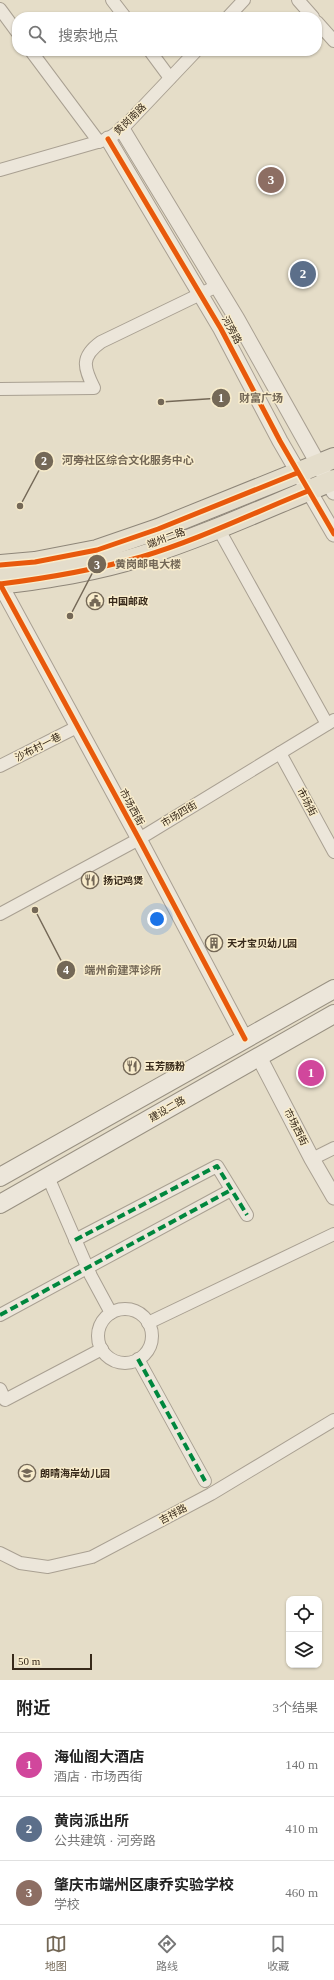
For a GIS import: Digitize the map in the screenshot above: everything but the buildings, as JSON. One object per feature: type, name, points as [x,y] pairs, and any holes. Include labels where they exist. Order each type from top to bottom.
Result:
[{"type":"main road","name":"端州二路","points":[[0,565],[35,562],[97,550],[158,529],[326,461]]},
{"type":"main road","name":"端州二路","points":[[0,584],[79,573],[142,556],[218,528],[308,491],[332,485]]},
{"type":"main road","points":[[241,495],[249,515]]},
{"type":"main road","points":[[0,1177],[334,989]]},
{"type":"main road","name":"建设二路","points":[[0,1204],[259,1057],[333,1017]]},
{"type":"street","points":[[112,0],[121,12]]},
{"type":"street","points":[[298,0],[309,12]]},
{"type":"street","points":[[231,12],[238,2]]},
{"type":"street","points":[[0,8],[12,25]]},
{"type":"street","points":[[322,28],[334,41]]},
{"type":"street","name":"河旁路","points":[[35,56],[103,141],[201,294],[297,473],[334,534]]},
{"type":"street","points":[[154,56],[170,78]]},
{"type":"street","name":"黄岗南路","points":[[0,170],[103,141],[122,129],[191,56]]},
{"type":"street","name":"河旁路","points":[[122,129],[217,286],[326,461],[332,485]]},
{"type":"street","points":[[0,389],[94,388],[86,371],[85,364],[93,348],[101,342],[217,286]]},
{"type":"street","points":[[218,528],[331,722]]},
{"type":"street","name":"市场西街","points":[[0,584],[139,839],[245,1040]]},
{"type":"street","name":"市场四街","points":[[0,914],[139,839],[331,722]]},
{"type":"street","name":"沙布村一巷","points":[[0,766],[77,727]]},
{"type":"street","name":"市场街","points":[[280,753],[334,852]]},
{"type":"street","name":"市场西街","points":[[259,1057],[312,1159],[334,1197]]},
{"type":"street","points":[[312,1159],[334,1148]]},
{"type":"street","points":[[75,1240],[217,1166],[247,1215]]},
{"type":"street","points":[[48,1177],[87,1268],[111,1313]]},
{"type":"street","points":[[0,1315],[231,1190]]},
{"type":"street","points":[[148,1323],[334,1234]]},
{"type":"street","points":[[119,1310],[136,1312],[148,1323],[152,1339],[149,1347],[138,1359],[129,1362],[120,1362],[111,1359],[102,1349],[98,1336],[100,1327],[104,1319],[111,1313],[119,1310]]},
{"type":"street","points":[[0,1389],[5,1400],[102,1349]]},
{"type":"street","points":[[138,1359],[205,1481]]},
{"type":"street","name":"吉祥路","points":[[0,1553],[20,1562],[48,1567],[92,1557],[211,1494],[334,1420]]},
{"type":"marked path","points":[[75,1240],[217,1166],[247,1215]]},
{"type":"marked path","points":[[0,1315],[231,1190]]},
{"type":"marked path","points":[[138,1359],[205,1481]]},
{"type":"cycle path","points":[[108,139],[221,329],[280,441],[334,534]]},
{"type":"cycle path","points":[[0,565],[35,562],[97,550],[158,529],[297,473]]},
{"type":"cycle path","points":[[0,584],[71,573],[141,557],[204,534],[308,491]]},
{"type":"cycle path","points":[[0,584],[139,839],[245,1039]]},
{"type":"place","name":"肇庆市端州区康乔实验学校","points":[[271,180]]},
{"type":"place","name":"黄岗派出所","points":[[303,274]]},
{"type":"place","name":"财富广场","points":[[161,402]]},
{"type":"place","name":"河旁社区综合文化服务中心","points":[[20,506]]},
{"type":"place","name":"中国邮政","points":[[95,601]]},
{"type":"place","name":"黄岗邮电大楼","points":[[70,616]]},
{"type":"place","name":"扬记鸡煲","points":[[90,880]]},
{"type":"place","name":"端州俞建萍诊所","points":[[35,910]]},
{"type":"place","name":"天才宝贝幼儿园","points":[[214,943]]},
{"type":"place","name":"玉芳肠粉","points":[[132,1066]]},
{"type":"place","name":"海仙阁大酒店","points":[[311,1073]]},
{"type":"place","name":"朗晴海岸幼儿园","points":[[27,1473]]}]
